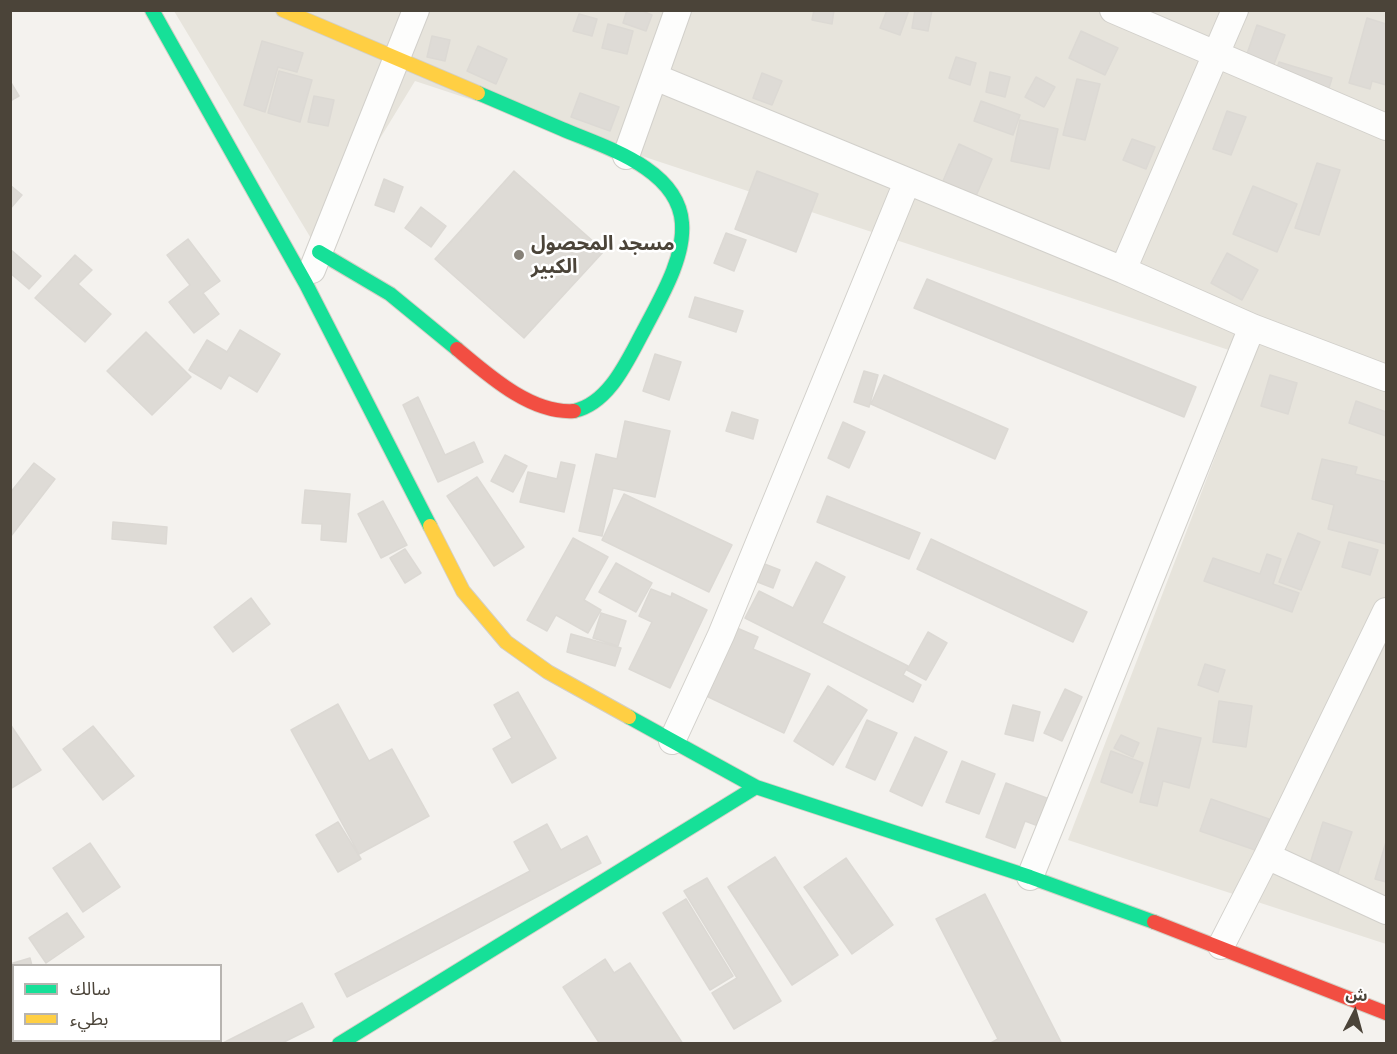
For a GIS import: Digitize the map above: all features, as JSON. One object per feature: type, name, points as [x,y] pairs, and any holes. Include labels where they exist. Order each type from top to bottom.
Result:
[{"type":"street","points":[[283,10],[626,156],[667,188],[681,212],[682,236],[668,276],[627,363],[603,394],[584,409],[567,411],[543,406],[515,391],[475,364],[389,293],[319,252]]},
{"type":"street","points":[[306,284],[416,10]]},
{"type":"street","points":[[626,156],[678,10]]},
{"type":"street","points":[[1113,10],[1386,127]]},
{"type":"street","points":[[1123,270],[1217,56],[1234,10]]},
{"type":"street","points":[[154,12],[306,284],[463,591],[506,642],[548,672],[756,787],[1030,877],[1221,946],[1386,1013]]},
{"type":"street","points":[[655,77],[907,183],[1123,270],[1252,327],[1386,378]]},
{"type":"street","points":[[672,741],[726,624],[907,183]]},
{"type":"street","points":[[1030,877],[1252,327]]},
{"type":"street","points":[[1221,946],[1384,621]]},
{"type":"street","points":[[339,1044],[756,787]]},
{"type":"street","points":[[1267,856],[1386,911]]},
{"type":"shaded area","points":[[174,11],[1386,11],[1386,944],[1068,840],[1253,358],[415,81],[315,245]]},
{"type":"building","points":[[627,10],[640,10],[652,15],[646,31],[623,23]]},
{"type":"building","points":[[814,10],[834,10],[832,24],[812,20]]},
{"type":"building","points":[[887,10],[909,10],[900,35],[880,28]]},
{"type":"building","points":[[915,10],[932,10],[928,31],[912,28]]},
{"type":"building","points":[[579,14],[597,19],[592,36],[573,31]]},
{"type":"building","points":[[1367,18],[1386,24],[1386,85],[1372,81],[1370,89],[1349,83]]},
{"type":"building","points":[[608,24],[633,31],[627,54],[602,48]]},
{"type":"building","points":[[1257,25],[1285,35],[1268,80],[1241,71]]},
{"type":"building","points":[[1081,31],[1118,48],[1105,75],[1069,58]]},
{"type":"building","points":[[432,36],[450,40],[445,61],[427,57]]},
{"type":"building","points":[[262,41],[303,53],[297,72],[278,67],[265,112],[244,105]]},
{"type":"building","points":[[478,46],[507,59],[496,84],[467,71]]},
{"type":"building","points":[[956,57],[976,63],[970,85],[949,78]]},
{"type":"building","points":[[1279,62],[1332,78],[1325,101],[1272,83]]},
{"type":"building","points":[[279,71],[312,80],[300,122],[268,113]]},
{"type":"building","points":[[990,72],[1010,77],[1005,97],[986,92]]},
{"type":"building","points":[[762,73],[782,81],[772,105],[753,98]]},
{"type":"building","points":[[1036,77],[1055,87],[1044,107],[1025,97]]},
{"type":"building","points":[[1077,79],[1100,84],[1085,140],[1063,135]]},
{"type":"building","points":[[10,81],[19,96],[10,101]]},
{"type":"building","points":[[580,93],[619,107],[610,131],[571,117]]},
{"type":"building","points":[[314,96],[334,100],[328,126],[308,122]]},
{"type":"building","points":[[981,101],[1020,115],[1013,135],[974,121]]},
{"type":"building","points":[[1227,111],[1246,117],[1231,155],[1213,149]]},
{"type":"building","points":[[1020,120],[1058,129],[1049,169],[1011,161]]},
{"type":"building","points":[[1132,139],[1155,147],[1146,169],[1123,160]]},
{"type":"building","points":[[959,144],[992,159],[973,203],[940,188]]},
{"type":"building","points":[[1317,163],[1340,170],[1319,235],[1295,228]]},
{"type":"building","name":"مسجد المحصول الكبير","points":[[514,171],[604,251],[524,338],[435,259]]},
{"type":"building","points":[[757,171],[818,194],[796,252],[735,229]]},
{"type":"building","points":[[384,179],[403,187],[394,212],[375,205]]},
{"type":"building","points":[[10,185],[22,195],[10,209]]},
{"type":"building","points":[[1253,186],[1297,204],[1277,252],[1233,234]]},
{"type":"building","points":[[421,207],[446,226],[431,247],[405,228]]},
{"type":"building","points":[[726,233],[746,240],[734,271],[714,263]]},
{"type":"building","points":[[188,239],[220,281],[203,293],[219,314],[194,333],[169,302],[190,285],[167,255]]},
{"type":"building","points":[[10,249],[41,276],[29,289],[10,273]]},
{"type":"building","points":[[1227,253],[1258,270],[1242,300],[1211,283]]},
{"type":"building","points":[[75,255],[92,270],[78,284],[111,314],[85,342],[35,298]]},
{"type":"building","points":[[927,279],[1196,387],[1184,417],[914,308]]},
{"type":"building","points":[[695,297],[743,311],[736,332],[689,317]]},
{"type":"building","points":[[240,330],[280,354],[257,392],[229,375],[221,389],[189,370],[207,340],[227,352]]},
{"type":"building","points":[[146,332],[191,377],[152,415],[107,371]]},
{"type":"building","points":[[655,354],[681,362],[669,400],[643,391]]},
{"type":"building","points":[[864,371],[878,375],[869,407],[854,402]]},
{"type":"building","points":[[884,375],[1008,429],[995,459],[871,404]]},
{"type":"building","points":[[1270,375],[1297,383],[1288,414],[1261,406]]},
{"type":"building","points":[[418,397],[445,455],[474,442],[483,462],[438,482],[403,405]]},
{"type":"building","points":[[1356,401],[1386,412],[1386,436],[1349,423]]},
{"type":"building","points":[[732,412],[758,420],[753,439],[726,431]]},
{"type":"building","points":[[625,421],[670,431],[655,497],[613,488],[602,536],[579,531],[596,454],[617,459]]},
{"type":"building","points":[[843,422],[865,432],[849,468],[828,458]]},
{"type":"building","points":[[505,455],[527,466],[513,492],[491,481]]},
{"type":"building","points":[[1322,459],[1357,467],[1355,474],[1386,482],[1386,544],[1328,529],[1334,505],[1312,499]]},
{"type":"building","points":[[561,462],[575,465],[564,512],[520,502],[528,472],[557,479]]},
{"type":"building","points":[[34,463],[55,479],[11,536],[10,493]]},
{"type":"building","points":[[477,477],[524,547],[494,566],[447,496]]},
{"type":"building","points":[[305,490],[350,494],[346,542],[321,540],[322,524],[302,523]]},
{"type":"building","points":[[624,494],[732,545],[709,592],[602,540]]},
{"type":"building","points":[[827,496],[920,533],[909,559],[817,522]]},
{"type":"building","points":[[383,501],[407,545],[381,558],[358,514]]},
{"type":"building","points":[[113,522],[167,527],[166,544],[112,539]]},
{"type":"building","points":[[1298,533],[1320,542],[1301,590],[1279,582]]},
{"type":"building","points":[[573,538],[608,557],[584,600],[601,610],[588,633],[556,615],[547,631],[527,620]]},
{"type":"building","points":[[931,539],[1087,612],[1073,642],[917,569]]},
{"type":"building","points":[[1349,542],[1378,550],[1370,575],[1342,567]]},
{"type":"building","points":[[405,549],[421,573],[405,583],[390,558]]},
{"type":"building","points":[[1267,554],[1281,559],[1273,584],[1299,593],[1292,612],[1204,581],[1213,558],[1260,574]]},
{"type":"building","points":[[816,562],[845,577],[822,623],[908,666],[903,675],[921,685],[913,702],[745,618],[759,591],[793,608]]},
{"type":"building","points":[[616,563],[652,583],[636,612],[599,592]]},
{"type":"building","points":[[762,563],[780,570],[773,588],[755,581]]},
{"type":"building","points":[[651,589],[671,597],[672,593],[707,610],[670,688],[629,669],[652,622],[639,616]]},
{"type":"building","points":[[251,598],[270,624],[233,652],[214,627]]},
{"type":"building","points":[[601,613],[626,621],[618,646],[593,638]]},
{"type":"building","points":[[730,625],[758,637],[753,649],[810,674],[784,733],[700,693]]},
{"type":"building","points":[[928,632],[947,643],[926,680],[907,670]]},
{"type":"building","points":[[571,634],[621,648],[615,666],[567,652]]},
{"type":"building","points":[[1205,664],[1225,670],[1218,692],[1198,685]]},
{"type":"building","points":[[828,686],[867,710],[833,765],[794,741]]},
{"type":"building","points":[[1065,689],[1082,697],[1062,741],[1044,733]]},
{"type":"building","points":[[518,692],[556,758],[512,783],[493,749],[512,738],[494,705]]},
{"type":"building","points":[[1219,701],[1252,706],[1246,747],[1213,742]]},
{"type":"building","points":[[338,704],[369,761],[392,749],[429,816],[359,854],[291,730]]},
{"type":"building","points":[[1013,705],[1040,712],[1033,741],[1005,734]]},
{"type":"building","points":[[867,720],[897,733],[875,780],[846,767]]},
{"type":"building","points":[[10,724],[41,770],[10,789]]},
{"type":"building","points":[[93,726],[134,776],[103,800],[63,749]]},
{"type":"building","points":[[1158,728],[1201,738],[1189,788],[1163,781],[1157,806],[1140,802]]},
{"type":"building","points":[[1121,735],[1139,743],[1133,757],[1114,748]]},
{"type":"building","points":[[915,737],[947,752],[922,806],[890,791]]},
{"type":"building","points":[[1111,751],[1143,763],[1132,793],[1101,782]]},
{"type":"building","points":[[962,761],[995,774],[979,814],[946,802]]},
{"type":"building","points":[[1006,783],[1052,800],[1041,827],[1025,821],[1015,848],[986,837]]},
{"type":"building","points":[[1211,799],[1269,819],[1258,851],[1200,831]]},
{"type":"building","points":[[338,822],[361,859],[338,872],[316,835]]},
{"type":"building","points":[[1323,822],[1352,832],[1337,876],[1309,867]]},
{"type":"building","points":[[547,824],[561,850],[587,836],[601,863],[347,997],[335,974],[530,871],[514,842]]},
{"type":"building","points":[[1386,842],[1386,882],[1375,879]]},
{"type":"building","points":[[90,843],[120,887],[83,912],[53,868]]},
{"type":"building","points":[[775,857],[838,955],[792,985],[728,887]]},
{"type":"building","points":[[846,858],[893,925],[852,954],[804,887]]},
{"type":"building","points":[[707,878],[781,1001],[734,1029],[712,993],[737,978],[684,891]]},
{"type":"building","points":[[985,894],[1062,1044],[989,1044],[998,1039],[936,919]]},
{"type":"building","points":[[686,899],[733,976],[710,990],[663,913]]},
{"type":"building","points":[[67,913],[84,937],[46,963],[29,938]]},
{"type":"building","points":[[30,958],[32,964],[12,964],[12,1010],[10,1010],[10,964]]},
{"type":"building","points":[[605,959],[614,973],[630,963],[683,1044],[600,1044],[563,987]]},
{"type":"building","points":[[302,1003],[314,1027],[280,1044],[221,1044]]},
{"type":"traffic: fast","points":[[152,10],[306,284],[430,526]]},
{"type":"traffic: fast","points":[[478,93],[636,162],[667,188],[677,204],[682,223],[680,250],[664,292],[631,354],[608,390],[587,406],[574,411]]},
{"type":"traffic: fast","points":[[319,252],[390,294],[457,349]]},
{"type":"traffic: fast","points":[[629,717],[756,787],[1030,877],[1154,922]]},
{"type":"traffic: fast","points":[[339,1044],[756,787]]},
{"type":"traffic: slow","points":[[283,10],[478,93]]},
{"type":"traffic: slow","points":[[430,526],[463,591],[506,642],[548,672],[629,717]]},
{"type":"traffic: jam","points":[[457,349],[496,381],[526,400],[558,410],[574,411]]},
{"type":"traffic: jam","points":[[1154,922],[1386,1013]]},
{"type":"place","name":"مسجد المحصول الكبير","points":[[519,255]]}]
